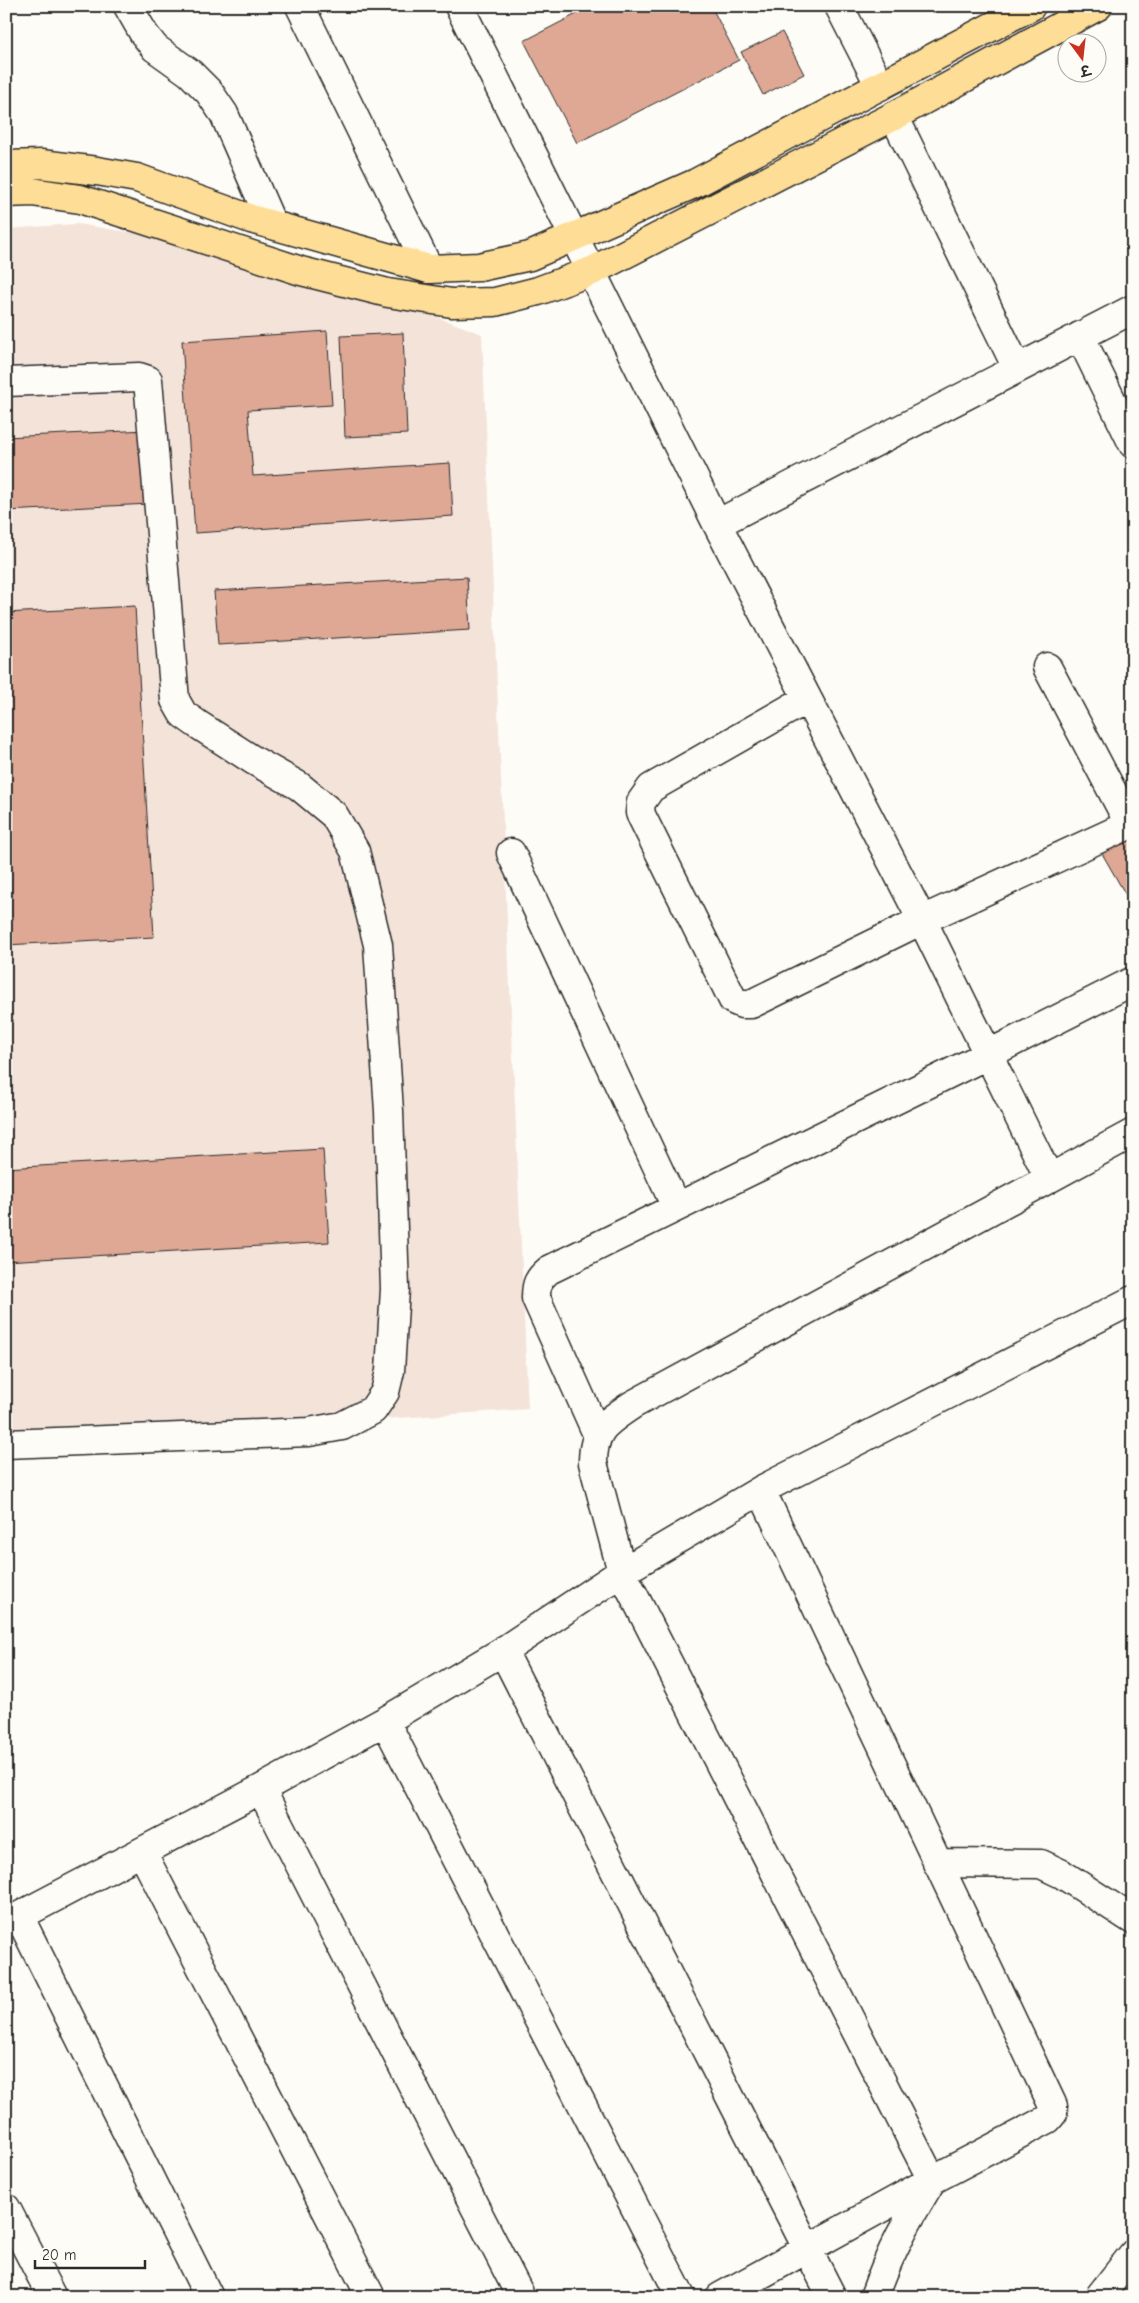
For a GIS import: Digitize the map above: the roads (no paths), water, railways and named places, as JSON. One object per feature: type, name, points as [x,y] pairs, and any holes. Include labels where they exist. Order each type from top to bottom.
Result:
[{"type":"main road","points":[[6,165],[41,164],[137,178],[272,224],[430,269],[479,267],[530,256],[696,183],[1031,6]]},
{"type":"main road","points":[[6,193],[32,192],[80,199],[301,271],[388,293],[452,302],[495,302],[538,291],[592,271],[894,116],[1098,6]]},
{"type":"street","points":[[128,6],[144,34],[155,48],[190,73],[209,92],[224,114],[272,224]]},
{"type":"street","points":[[300,6],[430,269]]},
{"type":"street","points":[[459,6],[717,524],[922,920],[987,1055],[1050,1178]]},
{"type":"street","points":[[839,6],[880,86]]},
{"type":"street","points":[[894,116],[1017,368]]},
{"type":"street","points":[[717,524],[1133,309]]},
{"type":"street","points":[[1080,336],[1133,444]]},
{"type":"street","points":[[6,382],[139,377],[148,380],[174,700],[183,714],[197,724],[253,760],[300,786],[334,815],[355,851],[378,944],[389,1111],[395,1289],[390,1371],[385,1392],[373,1410],[342,1426],[310,1432],[6,1444]]},
{"type":"street","points":[[807,699],[652,788],[641,802],[640,813],[733,1000],[742,1004],[751,1004],[922,920],[1131,824],[1048,667]]},
{"type":"street","points":[[511,853],[676,1207]]},
{"type":"street","points":[[597,1434],[536,1298],[536,1286],[539,1278],[549,1270],[987,1055],[1133,981]]},
{"type":"street","points":[[932,2180],[622,1572],[593,1463],[593,1448],[597,1434],[612,1419],[632,1405],[1133,1133]]},
{"type":"street","points":[[209,2297],[13,1919],[260,1789],[385,1720],[503,1651],[622,1572],[761,1490],[1133,1300]]},
{"type":"street","points":[[720,2297],[932,2180],[1048,2119],[1053,2113],[1052,2106],[761,1490]]},
{"type":"street","points":[[503,1651],[832,2297]]},
{"type":"street","points":[[385,1720],[681,2297]]},
{"type":"street","points":[[260,1789],[521,2297]]},
{"type":"street","points":[[142,1852],[371,2297]]},
{"type":"street","points":[[937,1862],[1041,1864],[1062,1874],[1133,1920]]},
{"type":"street","points":[[874,2297],[887,2258],[932,2180]]},
{"type":"street","points":[[6,2208],[52,2297]]},
{"type":"street","points":[[1098,2297],[1133,2254]]}]
